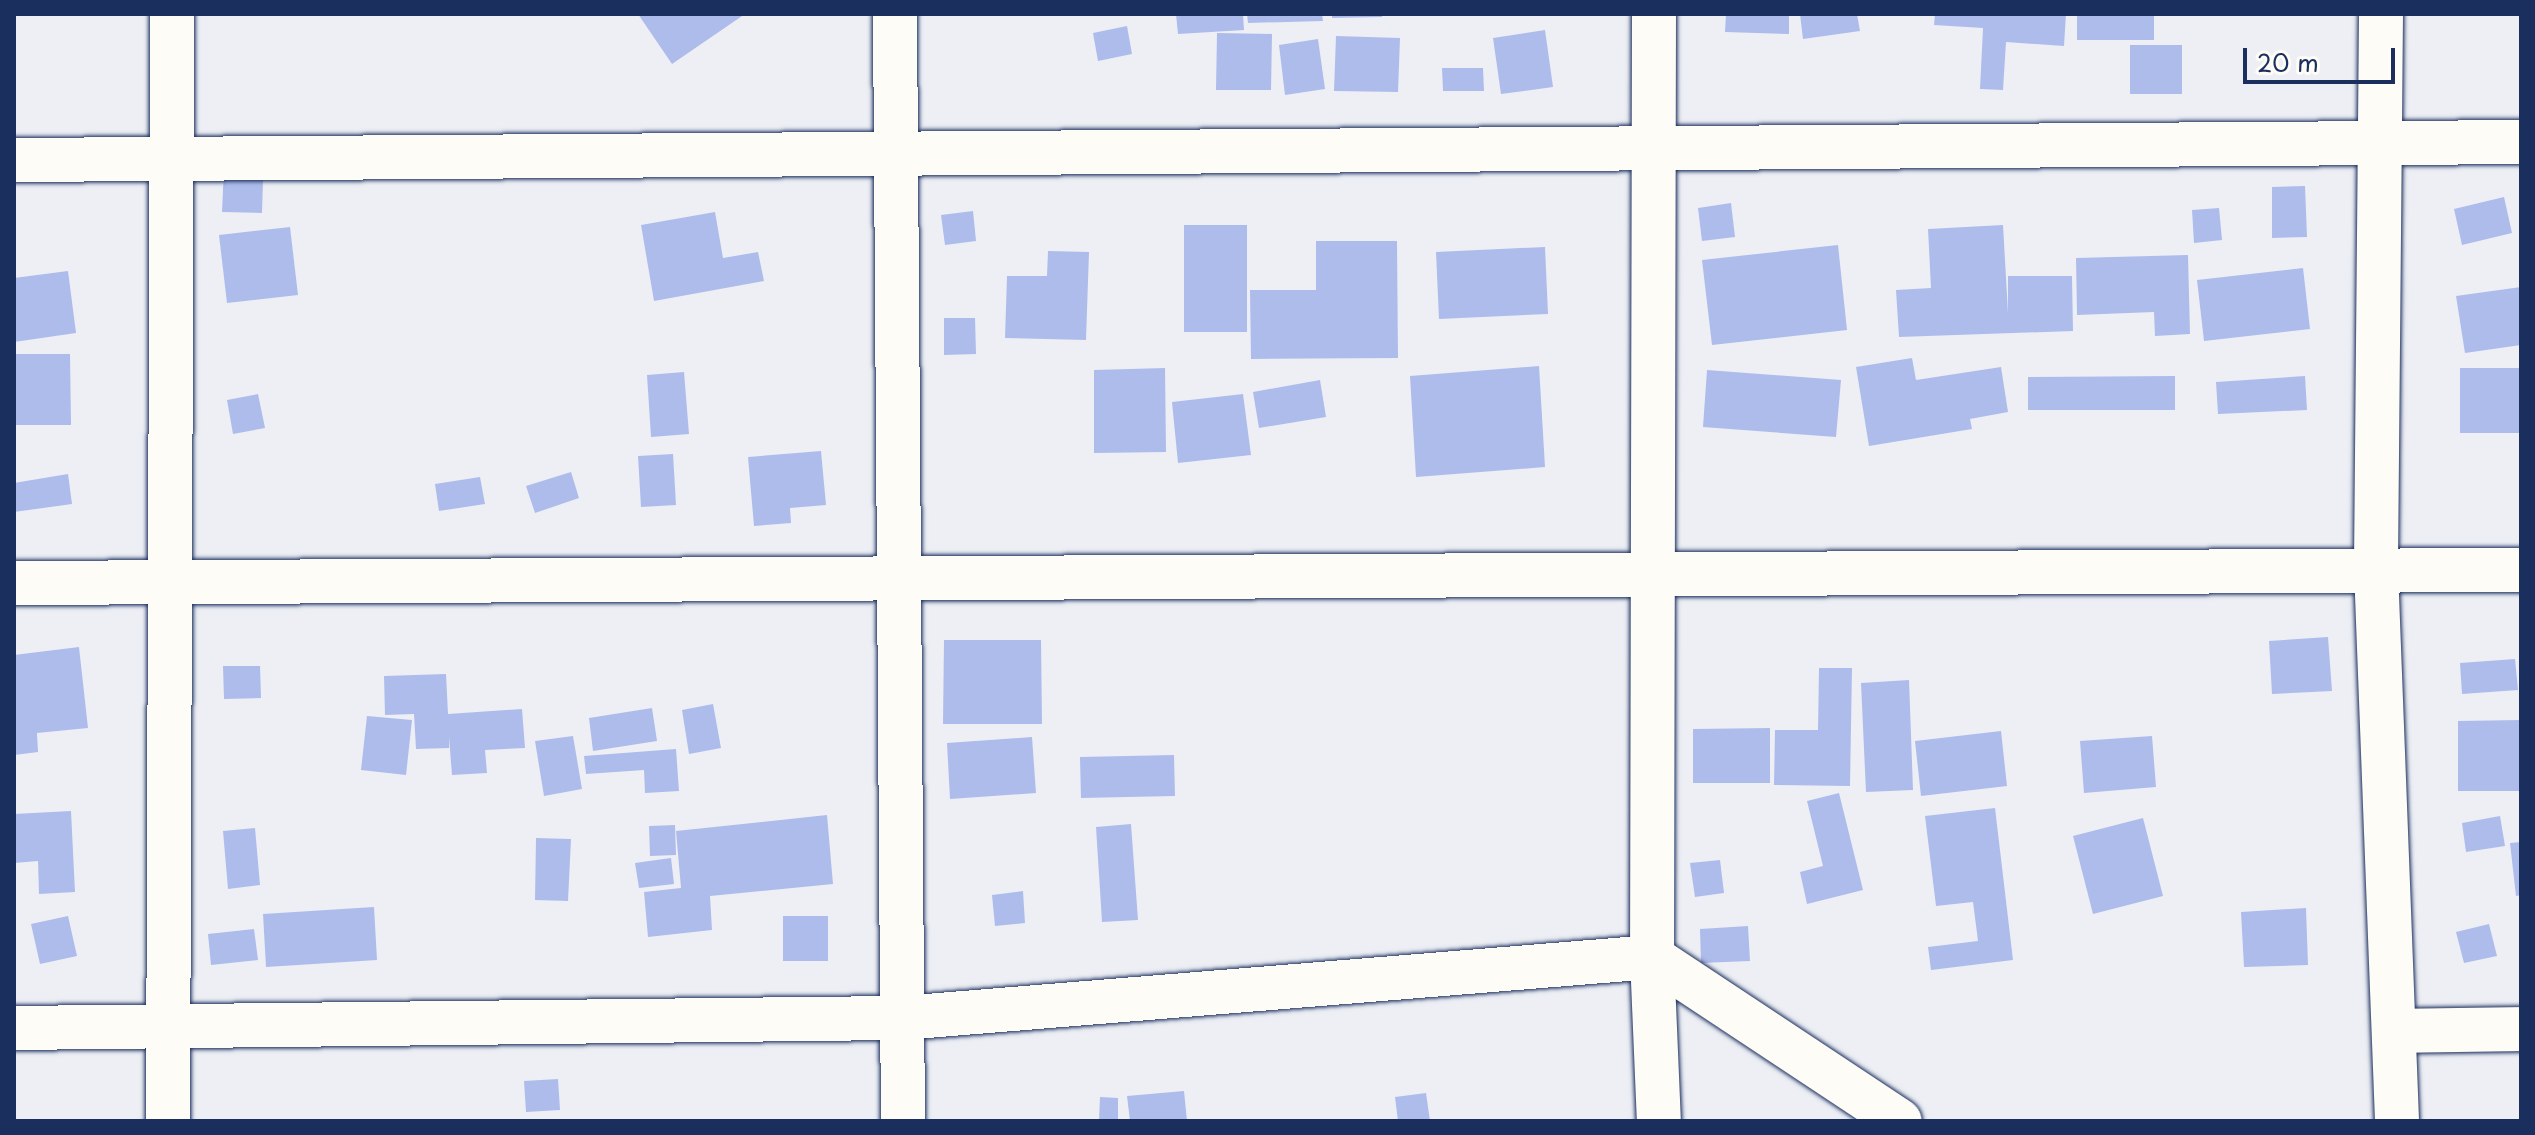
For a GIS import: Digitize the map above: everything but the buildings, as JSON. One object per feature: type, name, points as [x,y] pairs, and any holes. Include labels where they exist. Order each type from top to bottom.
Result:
[{"type":"street","points":[[168,1121],[172,14]]},
{"type":"street","points":[[895,14],[896,583],[903,1121]]},
{"type":"street","points":[[1654,14],[1652,957],[1659,1121]]},
{"type":"street","points":[[2381,14],[2376,569],[2397,1121]]},
{"type":"street","points":[[14,160],[895,149],[1654,151],[2380,140],[2521,142]]},
{"type":"street","points":[[14,583],[896,583],[2521,570]]},
{"type":"street","points":[[14,1028],[168,1029],[902,1018],[1652,957],[1900,1121]]},
{"type":"street","points":[[2394,1031],[2521,1029]]}]
